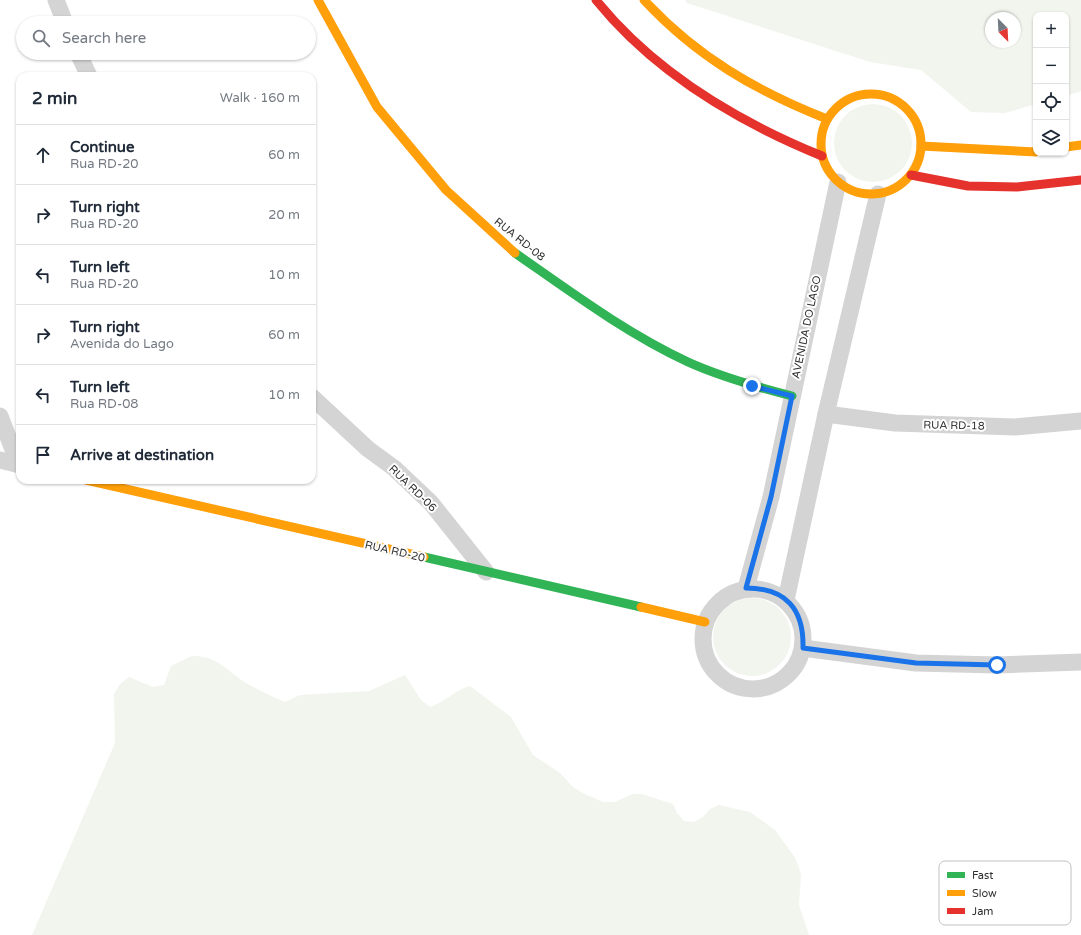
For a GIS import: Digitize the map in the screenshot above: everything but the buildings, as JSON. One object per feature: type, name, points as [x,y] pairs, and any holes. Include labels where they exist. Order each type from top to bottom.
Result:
[{"type":"street","points":[[56,0],[62,16]]},
{"type":"street","name":"RUA RD-08","points":[[318,0],[377,107],[446,190],[515,253],[609,319],[688,362],[752,386],[792,396]]},
{"type":"street","points":[[596,0],[642,50],[684,82],[736,115],[774,136],[822,156]]},
{"type":"street","points":[[644,0],[657,14],[712,61],[768,95],[827,119]]},
{"type":"street","points":[[81,60],[87,72]]},
{"type":"street","points":[[877,94],[896,100],[911,113],[920,130],[921,146],[919,161],[911,175],[896,187],[878,194],[864,194],[850,190],[838,182],[828,170],[822,156],[821,137],[827,119],[840,104],[858,96],[877,94]]},
{"type":"street","points":[[1069,147],[1081,145]]},
{"type":"street","points":[[921,146],[1033,152]]},
{"type":"street","points":[[911,175],[968,186],[1017,187],[1081,180]]},
{"type":"street","name":"AVENIDA DO LAGO","points":[[746,588],[771,497],[838,182]]},
{"type":"street","points":[[786,600],[826,414],[878,194]]},
{"type":"street","name":"RUA RD-06","points":[[316,401],[368,449],[394,468],[431,503],[486,572]]},
{"type":"street","name":"RUA RD-18","points":[[826,414],[895,424],[1016,427],[1081,420]]},
{"type":"street","points":[[0,416],[16,455]]},
{"type":"street","points":[[0,460],[16,464]]},
{"type":"street","name":"RUA RD-20","points":[[103,484],[705,622]]},
{"type":"street","points":[[746,588],[760,588],[774,593],[786,600],[798,614],[803,631],[803,648],[797,664],[786,677],[772,685],[756,689],[740,688],[725,681],[712,670],[704,650],[702,639],[705,622],[714,606],[728,594],[746,588]]},
{"type":"street","points":[[803,648],[916,663],[997,665],[1081,662]]},
{"type":"shaded area","points":[[685,0],[1081,0],[1081,91],[1069,95],[1069,12],[1033,12],[1033,105],[1005,113],[971,112],[921,70],[870,62],[687,3]]},
{"type":"shaded area","points":[[873,104],[888,107],[895,111],[905,121],[909,128],[912,143],[909,158],[905,165],[895,175],[888,179],[873,182],[858,179],[851,175],[841,165],[837,158],[834,143],[837,128],[841,121],[851,111],[858,107]]},
{"type":"shaded area","points":[[752,598],[767,601],[780,609],[788,622],[791,637],[788,652],[780,665],[767,673],[752,676],[737,673],[724,665],[716,652],[713,637],[716,622],[724,609],[737,601]]},
{"type":"shaded area","points":[[192,656],[201,656],[215,661],[246,683],[285,702],[300,695],[369,691],[405,675],[421,700],[430,707],[470,686],[511,717],[533,755],[560,773],[574,788],[585,794],[603,802],[614,802],[633,794],[642,794],[673,804],[677,813],[684,821],[694,822],[703,817],[710,809],[719,805],[750,812],[775,830],[794,856],[801,875],[799,905],[809,935],[32,935],[115,743],[114,694],[120,684],[129,677],[153,687],[164,685],[171,666]]},
{"type":"traffic: fast","points":[[515,253],[599,311],[665,351],[726,377],[792,396]]},
{"type":"traffic: fast","points":[[424,557],[641,607]]},
{"type":"traffic: slow","points":[[318,0],[377,107],[446,190],[515,253]]},
{"type":"traffic: slow","points":[[644,0],[685,39],[729,70],[776,97],[827,119]]},
{"type":"traffic: slow","points":[[871,94],[890,98],[906,109],[917,125],[921,144],[917,163],[906,179],[890,190],[871,194],[852,190],[836,179],[825,163],[821,144],[825,125],[836,109],[852,98],[871,94]]},
{"type":"traffic: slow","points":[[1069,147],[1081,145]]},
{"type":"traffic: slow","points":[[921,146],[1033,152]]},
{"type":"traffic: slow","points":[[104,484],[424,557]]},
{"type":"traffic: slow","points":[[641,607],[705,622]]},
{"type":"traffic: jam","points":[[596,0],[619,26],[644,50],[699,92],[728,111],[822,156]]},
{"type":"traffic: jam","points":[[911,175],[968,186],[1017,187],[1081,180]]},
{"type":"route","points":[[752,386],[792,396],[771,497],[746,588],[760,588],[774,593],[786,600],[798,614],[803,631],[803,648],[916,663],[997,665]]}]
